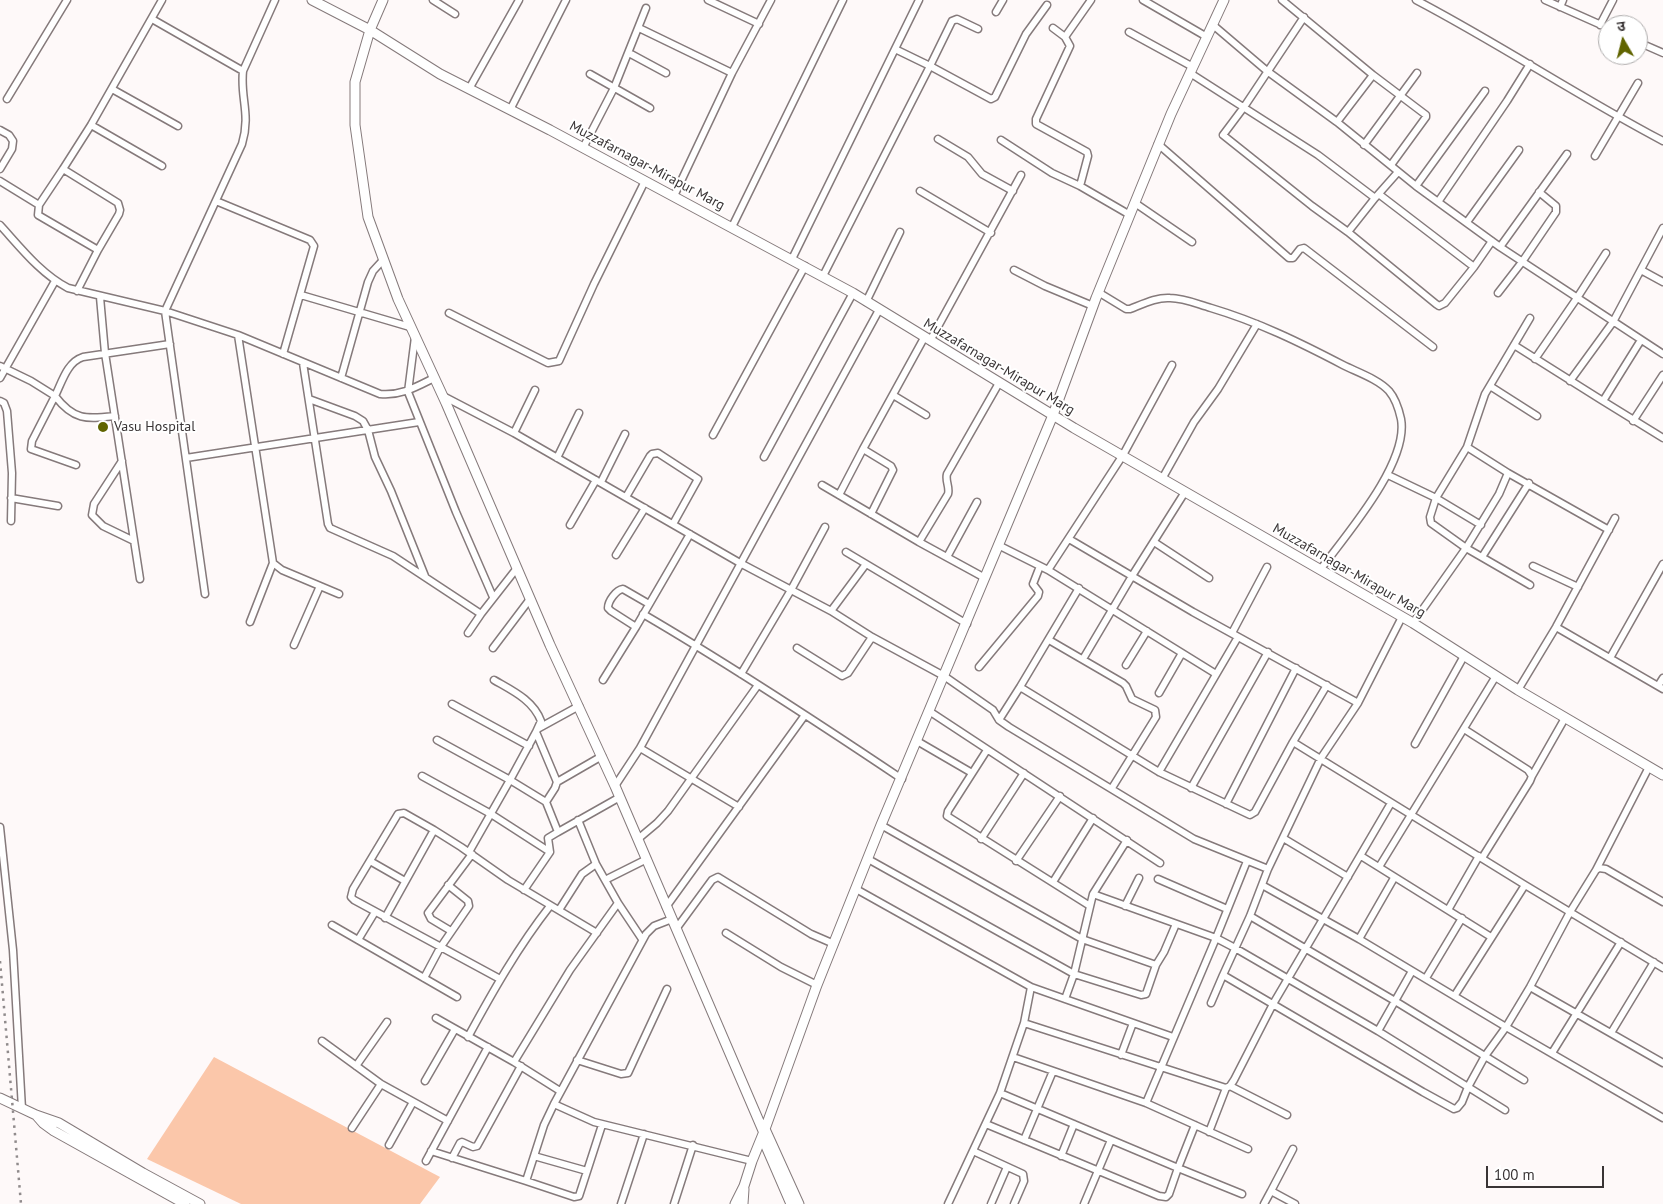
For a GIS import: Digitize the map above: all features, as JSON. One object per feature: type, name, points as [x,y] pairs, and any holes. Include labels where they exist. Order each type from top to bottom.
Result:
[{"type":"main road","points":[[383,0],[370,30],[355,82],[354,126],[368,218],[398,299],[638,838],[764,1133],[791,1204]]},
{"type":"main road","points":[[735,1204],[744,1186],[764,1133],[817,985],[1053,415],[1098,292],[1158,144],[1224,0]]},
{"type":"main road","name":"Muzzafarnagar-Mirapur Marg","points":[[317,1],[370,30],[440,74],[823,276],[1053,415],[1413,623],[1518,690],[1663,776]]},
{"type":"main road","points":[[0,1098],[36,1115],[48,1127],[200,1204]]},
{"type":"main road","points":[[764,1133],[799,1204]]},
{"type":"main road","points":[[126,1167],[185,1204]]},
{"type":"main road","points":[[743,1204],[744,1186]]},
{"type":"street","points":[[7,99],[67,0]]},
{"type":"street","points":[[98,250],[40,217],[37,213],[40,205],[91,126],[162,0]]},
{"type":"street","points":[[205,594],[165,311],[242,144],[246,132],[247,116],[242,82],[243,71],[275,0]]},
{"type":"street","points":[[433,0],[455,14]]},
{"type":"street","points":[[469,89],[519,0]]},
{"type":"street","points":[[510,110],[566,0]]},
{"type":"street","points":[[708,0],[759,24]]},
{"type":"street","points":[[674,196],[732,73],[771,0]]},
{"type":"street","points":[[732,227],[843,0]]},
{"type":"street","points":[[792,259],[919,0]]},
{"type":"street","points":[[996,12],[1003,0]]},
{"type":"street","points":[[1065,37],[1091,0]]},
{"type":"street","points":[[1143,0],[1207,37]]},
{"type":"street","points":[[1282,0],[1426,115],[1391,165]]},
{"type":"street","points":[[1416,0],[1663,141]]},
{"type":"street","points":[[1545,0],[1598,23]]},
{"type":"street","points":[[1560,7],[1563,0]]},
{"type":"street","points":[[1605,15],[1613,0]]},
{"type":"street","points":[[895,49],[993,98],[1026,34],[1047,5]]},
{"type":"street","points":[[583,148],[614,88],[640,28],[646,8]]},
{"type":"street","points":[[1304,17],[1223,135],[1312,206],[1348,232],[1439,306],[1445,303],[1492,241]]},
{"type":"street","points":[[152,19],[243,71]]},
{"type":"street","points":[[823,276],[952,21],[957,19],[978,29]]},
{"type":"street","points":[[1213,25],[1268,71],[1337,122],[1416,186],[1522,262],[1663,354]]},
{"type":"street","points":[[640,28],[732,73]]},
{"type":"street","points":[[1053,28],[1065,37],[1070,44],[1069,50],[1035,122],[1037,126],[1088,154],[1080,186]]},
{"type":"street","points":[[1129,32],[1192,70],[1244,107],[1318,154],[1474,267]]},
{"type":"street","points":[[1648,46],[1663,53]]},
{"type":"street","points":[[629,53],[666,73]]},
{"type":"street","points":[[1438,202],[1530,64]]},
{"type":"street","points":[[1364,144],[1417,73]]},
{"type":"street","points":[[590,74],[650,108]]},
{"type":"street","points":[[1337,122],[1373,74]]},
{"type":"street","points":[[1595,156],[1638,83]]},
{"type":"street","points":[[112,89],[178,126]]},
{"type":"street","points":[[1416,186],[1485,91]]},
{"type":"street","points":[[91,126],[162,166]]},
{"type":"street","points":[[0,130],[9,135],[13,141],[12,149],[0,169]]},
{"type":"street","points":[[938,139],[968,157],[982,174],[1013,190]]},
{"type":"street","points":[[1001,140],[1052,173],[1080,186],[1130,215]]},
{"type":"street","points":[[1158,144],[1289,258],[1293,258],[1300,249],[1304,248],[1433,347]]},
{"type":"street","points":[[1467,222],[1519,150]]},
{"type":"street","points":[[1500,247],[1567,154]]},
{"type":"street","points":[[63,169],[120,205],[119,214],[77,291]]},
{"type":"street","points":[[1348,232],[1398,172]]},
{"type":"street","points":[[839,495],[862,449],[991,232],[1021,175]]},
{"type":"street","points":[[0,181],[40,205]]},
{"type":"street","points":[[449,313],[548,363],[559,361],[594,284],[645,181]]},
{"type":"street","points":[[920,191],[991,232]]},
{"type":"street","points":[[1498,292],[1522,262],[1557,210],[1556,206],[1539,192]]},
{"type":"street","points":[[216,201],[310,240],[314,248],[283,354]]},
{"type":"street","points":[[1135,203],[1192,242]]},
{"type":"street","points":[[0,225],[34,262],[55,281],[68,288],[165,311],[238,335],[380,394],[391,395],[408,392],[434,378]]},
{"type":"street","points":[[1570,381],[1612,322],[1663,228]]},
{"type":"street","points":[[866,302],[900,232]]},
{"type":"street","points":[[1535,359],[1606,253]]},
{"type":"street","points":[[341,378],[371,276],[384,260]]},
{"type":"street","points":[[713,435],[805,266]]},
{"type":"street","points":[[1014,270],[1045,286],[1093,306]]},
{"type":"street","points":[[1641,270],[1663,282]]},
{"type":"street","points":[[0,378],[3,367],[55,281]]},
{"type":"street","points":[[1098,292],[1126,309],[1158,299],[1172,298],[1222,311],[1300,342],[1388,390],[1396,402],[1401,420],[1397,450],[1388,475],[1377,493],[1320,570]]},
{"type":"street","points":[[764,457],[852,293]]},
{"type":"street","points":[[301,295],[410,326]]},
{"type":"street","points":[[100,297],[105,353],[140,579]]},
{"type":"street","points":[[615,786],[640,748],[879,310]]},
{"type":"street","points":[[1530,318],[1490,386],[1477,415],[1467,447],[1436,498],[1430,517],[1431,524],[1466,548],[1530,585]]},
{"type":"street","points":[[1162,479],[1194,422],[1218,389],[1257,324]]},
{"type":"street","points":[[238,335],[273,563],[250,622]]},
{"type":"street","points":[[415,337],[408,392],[456,512],[493,597]]},
{"type":"street","points":[[1603,401],[1642,340]]},
{"type":"street","points":[[76,465],[31,449],[32,440],[73,361],[105,353],[170,344]]},
{"type":"street","points":[[1514,345],[1663,438]]},
{"type":"street","points":[[303,363],[330,528],[387,553],[480,614]]},
{"type":"street","points":[[1048,570],[1123,455],[1172,365]]},
{"type":"street","points":[[3,367],[55,396],[66,410],[78,416],[92,418],[115,416]]},
{"type":"street","points":[[1633,421],[1663,375]]},
{"type":"street","points":[[919,542],[948,494],[947,474],[999,383]]},
{"type":"street","points":[[1490,386],[1537,416]]},
{"type":"street","points":[[514,433],[535,390]]},
{"type":"street","points":[[893,395],[926,415]]},
{"type":"street","points":[[442,396],[514,433],[740,563],[831,611],[872,637],[944,676],[993,710],[999,720],[1194,838],[1268,869]]},
{"type":"street","points":[[309,399],[358,417],[363,421],[368,430],[375,457],[426,577]]},
{"type":"street","points":[[0,401],[4,403],[7,411],[12,473],[11,521]]},
{"type":"street","points":[[557,458],[579,413]]},
{"type":"street","points":[[186,458],[419,422]]},
{"type":"street","points":[[570,525],[599,481],[625,434]]},
{"type":"street","points":[[1467,447],[1609,530]]},
{"type":"street","points":[[862,449],[891,466],[893,470],[871,514]]},
{"type":"street","points":[[626,496],[650,456],[658,454],[698,478],[673,524]]},
{"type":"street","points":[[122,461],[94,504],[92,515],[103,526],[134,540]]},
{"type":"street","points":[[1413,623],[1481,525],[1499,494],[1508,472]]},
{"type":"street","points":[[1388,475],[1436,498],[1481,525]]},
{"type":"street","points":[[1482,557],[1529,483]]},
{"type":"street","points":[[822,485],[985,578]]},
{"type":"street","points":[[1083,659],[1185,492]]},
{"type":"street","points":[[11,498],[58,506]]},
{"type":"street","points":[[947,557],[977,502]]},
{"type":"street","points":[[616,555],[645,508]]},
{"type":"street","points":[[1518,690],[1556,627],[1615,518]]},
{"type":"street","points":[[741,674],[824,527]]},
{"type":"street","points":[[603,680],[690,534]]},
{"type":"street","points":[[1068,539],[1235,635],[1358,702]]},
{"type":"street","points":[[1154,542],[1209,578]]},
{"type":"street","points":[[998,545],[1079,588],[1216,674]]},
{"type":"street","points":[[846,552],[967,624]]},
{"type":"street","points":[[273,563],[282,570],[339,594]]},
{"type":"street","points":[[831,611],[866,564]]},
{"type":"street","points":[[1610,658],[1663,564]]},
{"type":"street","points":[[979,667],[1038,596],[1039,592],[1033,584],[1040,566]]},
{"type":"street","points":[[1533,566],[1578,587]]},
{"type":"street","points":[[1159,772],[1216,674],[1267,567]]},
{"type":"street","points":[[468,633],[480,614],[517,568]]},
{"type":"street","points":[[294,644],[320,586]]},
{"type":"street","points":[[999,720],[1079,588]]},
{"type":"street","points":[[636,627],[611,611],[608,608],[609,603],[618,591],[623,589],[650,604]]},
{"type":"street","points":[[494,648],[530,599]]},
{"type":"street","points":[[644,614],[696,645],[902,779]]},
{"type":"street","points":[[1211,1003],[1250,916],[1268,869],[1321,758],[1358,702],[1402,617]]},
{"type":"street","points":[[1556,627],[1661,688],[1663,678]]},
{"type":"street","points":[[1126,665],[1147,631]]},
{"type":"street","points":[[797,648],[842,676],[848,673],[872,637]]},
{"type":"street","points":[[1049,640],[1122,683],[1126,686],[1132,699],[1155,710],[1156,717],[1112,788]]},
{"type":"street","points":[[1191,788],[1268,652]]},
{"type":"street","points":[[1159,693],[1182,653]]},
{"type":"street","points":[[1415,744],[1464,656]]},
{"type":"street","points":[[1226,804],[1296,668]]},
{"type":"street","points":[[1379,867],[1496,676]]},
{"type":"street","points":[[451,931],[431,919],[428,913],[471,853],[541,724],[540,718],[530,703],[494,680]]},
{"type":"street","points":[[638,838],[658,824],[758,685]]},
{"type":"street","points":[[1020,688],[1159,772],[1250,815],[1255,812],[1327,685]]},
{"type":"street","points":[[452,704],[529,746]]},
{"type":"street","points":[[537,730],[578,706]]},
{"type":"street","points":[[929,711],[1160,863]]},
{"type":"street","points":[[666,907],[805,715]]},
{"type":"street","points":[[1448,910],[1530,781],[1565,718]]},
{"type":"street","points":[[1464,729],[1528,770],[1532,776]]},
{"type":"street","points":[[537,730],[557,782]]},
{"type":"street","points":[[437,740],[546,802],[558,832]]},
{"type":"street","points":[[917,741],[972,774]]},
{"type":"street","points":[[1293,742],[1663,968]]},
{"type":"street","points":[[640,748],[739,807]]},
{"type":"street","points":[[987,750],[947,816],[1090,906]]},
{"type":"street","points":[[546,802],[557,782],[602,756]]},
{"type":"street","points":[[1223,975],[1454,1109],[1457,1108],[1462,1102],[1485,1056],[1506,1027],[1530,987],[1570,912],[1596,870],[1649,767]]},
{"type":"street","points":[[981,839],[1024,773]]},
{"type":"street","points":[[422,776],[491,814],[550,852]]},
{"type":"street","points":[[1016,860],[1060,796]]},
{"type":"street","points":[[524,890],[550,852],[548,838],[620,797]]},
{"type":"street","points":[[1210,1132],[1228,1087],[1273,1004],[1289,980],[1391,803]]},
{"type":"street","points":[[500,979],[385,918],[351,897],[353,889],[398,814],[404,813],[434,830],[524,890],[597,933]]},
{"type":"street","points":[[1053,882],[1093,818]]},
{"type":"street","points":[[578,820],[596,864],[618,903],[642,939]]},
{"type":"street","points":[[882,825],[1082,939],[1156,965]]},
{"type":"street","points":[[0,827],[13,950],[22,1109]]},
{"type":"street","points":[[385,918],[434,830]]},
{"type":"street","points":[[1283,838],[1348,877]]},
{"type":"street","points":[[1065,999],[1074,974],[1094,894],[1098,884],[1127,840]]},
{"type":"street","points":[[1360,856],[1491,937]]},
{"type":"street","points":[[605,880],[646,859]]},
{"type":"street","points":[[868,859],[1074,974],[1144,995],[1147,992],[1156,965],[1176,924]]},
{"type":"street","points":[[370,861],[405,881]]},
{"type":"street","points":[[1146,1102],[1247,861]]},
{"type":"street","points":[[559,910],[582,874],[596,864]]},
{"type":"street","points":[[1596,870],[1603,867],[1663,902]]},
{"type":"street","points":[[676,929],[712,880],[718,877],[811,934],[834,944]]},
{"type":"street","points":[[1125,906],[1139,878]]},
{"type":"street","points":[[1359,938],[1394,878]]},
{"type":"street","points":[[1158,879],[1227,909]]},
{"type":"street","points":[[424,978],[440,948],[469,904],[468,901],[448,885]]},
{"type":"street","points":[[1262,885],[1359,938],[1506,1027],[1663,1118]]},
{"type":"street","points":[[1455,995],[1525,885]]},
{"type":"street","points":[[856,889],[1032,988],[1173,1037]]},
{"type":"street","points":[[1094,894],[1216,938],[1378,1032],[1505,1110]]},
{"type":"street","points":[[514,1062],[570,970],[618,903]]},
{"type":"street","points":[[468,1037],[525,939],[550,906]]},
{"type":"street","points":[[358,940],[375,912]]},
{"type":"street","points":[[1250,916],[1395,1001],[1524,1080]]},
{"type":"street","points":[[1426,978],[1462,918]]},
{"type":"street","points":[[526,1181],[544,1125],[560,1091],[642,939],[654,926],[672,919]]},
{"type":"street","points":[[332,925],[457,997]]},
{"type":"street","points":[[726,933],[781,967],[817,985]]},
{"type":"street","points":[[1552,1053],[1621,942]]},
{"type":"street","points":[[1611,1034],[1654,962]]},
{"type":"street","points":[[1378,1032],[1412,971]]},
{"type":"street","points":[[1530,987],[1663,1062]]},
{"type":"street","points":[[948,1204],[1000,1093],[1024,1023],[1032,988]]},
{"type":"street","points":[[577,1060],[621,1074],[628,1074],[666,989]]},
{"type":"street","points":[[436,1018],[521,1066],[560,1091]]},
{"type":"street","points":[[356,1066],[387,1022]]},
{"type":"street","points":[[1024,1023],[1228,1087],[1287,1115]]},
{"type":"street","points":[[1121,1055],[1133,1023]]},
{"type":"street","points":[[425,1082],[455,1029]]},
{"type":"street","points":[[322,1041],[380,1084],[448,1121]]},
{"type":"street","points":[[426,1161],[488,1047]]},
{"type":"street","points":[[1013,1056],[1146,1102],[1248,1149]]},
{"type":"street","points":[[452,1158],[462,1142],[473,1147],[477,1146],[521,1066]]},
{"type":"street","points":[[1024,1140],[1053,1071]]},
{"type":"street","points":[[352,1128],[380,1084]]},
{"type":"street","points":[[1000,1093],[1242,1194]]},
{"type":"street","points":[[389,1145],[412,1102]]},
{"type":"street","points":[[554,1104],[602,1125],[692,1145],[752,1161]]},
{"type":"street","points":[[986,1124],[1159,1196],[1166,1197],[1169,1194]]},
{"type":"street","points":[[1061,1156],[1074,1124]]},
{"type":"street","points":[[431,1152],[577,1197],[580,1194],[602,1125]]},
{"type":"street","points":[[1165,1204],[1195,1125]]},
{"type":"street","points":[[621,1204],[644,1134]]},
{"type":"street","points":[[1084,1204],[1111,1140]]},
{"type":"street","points":[[674,1204],[692,1145]]},
{"type":"street","points":[[1264,1204],[1293,1150]]},
{"type":"street","points":[[973,1151],[1019,1172],[1024,1177],[1014,1204]]},
{"type":"street","points":[[534,1156],[587,1170]]},
{"type":"street","points":[[991,1204],[1007,1167]]},
{"type":"street","points":[[1271,1191],[1295,1204]]},
{"type":"shaded area","points":[[214,1057],[440,1177],[420,1204],[241,1204],[147,1159]]},
{"type":"railway","points":[[0,961],[21,1204]]},
{"type":"place","name":"Vasu Hospital","points":[[103,427]]}]
